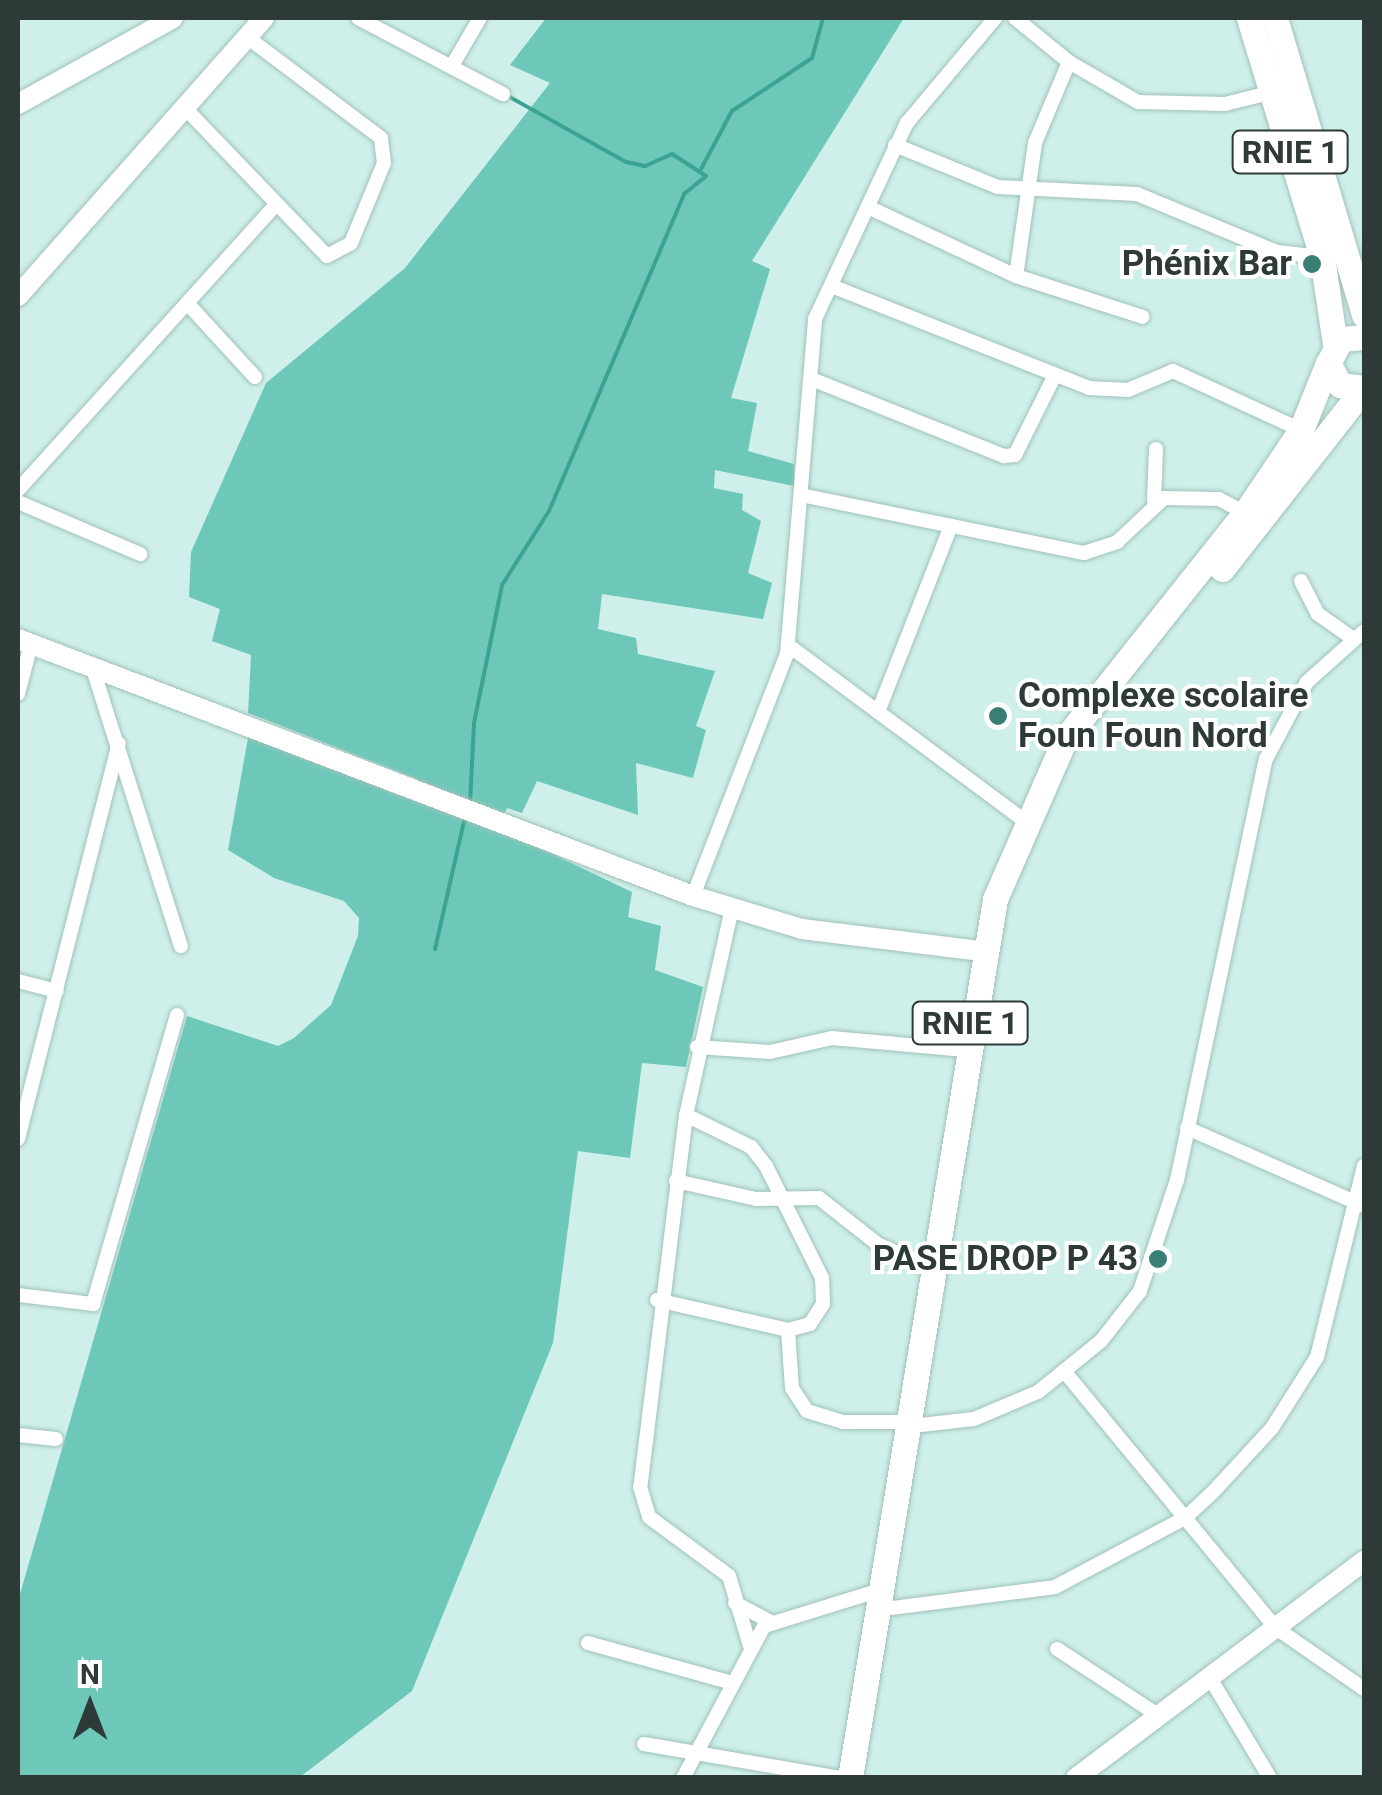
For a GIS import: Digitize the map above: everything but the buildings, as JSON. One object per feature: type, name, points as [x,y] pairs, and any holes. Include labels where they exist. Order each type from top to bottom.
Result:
[{"type":"highway","name":"RNIE 1","points":[[1249,18],[1322,257],[1331,353],[1340,385],[1364,388]]},
{"type":"highway","name":"RNIE 1","points":[[1275,18],[1364,315]]},
{"type":"highway","points":[[1331,353],[1364,336]]},
{"type":"highway","name":"RNIE 1","points":[[914,1423],[930,1268],[982,951],[1026,820],[1084,712],[1245,513],[1301,430],[1331,353]]},
{"type":"highway","name":"RNIE 1","points":[[850,1778],[886,1599],[990,992],[1040,819],[1112,699],[1364,388]]},
{"type":"highway","name":"RNIE 1","points":[[866,1778],[886,1599]]},
{"type":"street","points":[[18,104],[173,18]]},
{"type":"street","points":[[18,296],[264,18]]},
{"type":"street","points":[[358,18],[454,64],[504,94]]},
{"type":"street","points":[[454,64],[480,18]]},
{"type":"street","points":[[692,896],[788,645],[814,380],[814,319],[834,287],[894,145],[995,18]]},
{"type":"street","points":[[1016,18],[1069,62],[1138,102],[1225,104],[1270,93]]},
{"type":"street","points":[[185,108],[276,204],[333,257],[361,226],[387,151],[339,99],[246,37]]},
{"type":"street","points":[[1016,276],[1023,191],[1069,62]]},
{"type":"street","points":[[894,145],[1023,191],[1137,194],[1276,252],[1322,257]]},
{"type":"street","points":[[18,490],[276,204]]},
{"type":"street","points":[[868,207],[1016,276],[1143,317]]},
{"type":"street","points":[[834,287],[1054,377],[1109,392],[1173,371],[1301,430]]},
{"type":"street","points":[[188,304],[255,377]]},
{"type":"street","points":[[814,380],[1004,456],[1015,456],[1054,377]]},
{"type":"street","points":[[801,495],[1084,553],[1117,542],[1154,501],[1156,450]]},
{"type":"street","points":[[1154,501],[1219,499],[1245,513]]},
{"type":"street","points":[[18,502],[140,554]]},
{"type":"street","points":[[878,712],[951,526]]},
{"type":"street","points":[[788,1330],[792,1388],[807,1412],[914,1423],[974,1419],[1064,1371],[1140,1291],[1187,1128],[1266,759],[1290,706],[1358,635],[1308,602],[1301,581]]},
{"type":"street","points":[[18,694],[24,641],[506,820],[692,896],[864,940],[982,951]]},
{"type":"street","points":[[788,645],[1026,820]]},
{"type":"street","points":[[91,664],[181,946]]},
{"type":"street","points":[[18,1139],[119,744]]},
{"type":"street","points":[[732,908],[697,1047],[686,1115],[658,1300],[641,1503],[724,1569],[750,1646]]},
{"type":"street","points":[[18,981],[58,991]]},
{"type":"street","points":[[18,1295],[93,1304],[177,1014]]},
{"type":"street","points":[[697,1047],[770,1052],[832,1038],[965,1050]]},
{"type":"street","points":[[658,1300],[788,1330],[818,1315],[824,1290],[782,1200],[751,1148],[686,1115]]},
{"type":"street","points":[[1187,1128],[1361,1204]]},
{"type":"street","points":[[683,1778],[750,1646],[771,1622],[886,1599],[1032,1594],[1185,1518],[1244,1462],[1316,1357],[1361,1204],[1364,1166]]},
{"type":"street","points":[[676,1181],[782,1200],[819,1198],[879,1244],[930,1268]]},
{"type":"street","points":[[1064,1371],[1276,1628],[1364,1689]]},
{"type":"street","points":[[18,1435],[56,1439]]},
{"type":"street","points":[[1076,1778],[1364,1561]]},
{"type":"street","points":[[735,1603],[771,1622]]},
{"type":"street","points":[[588,1643],[732,1684]]},
{"type":"street","points":[[1057,1650],[1158,1715]]},
{"type":"street","points":[[1210,1678],[1270,1778]]},
{"type":"street","points":[[644,1744],[840,1778]]},
{"type":"green space","points":[[546,18],[904,18],[752,261],[770,269],[731,398],[757,403],[748,451],[794,464],[794,486],[715,470],[714,488],[743,494],[742,510],[761,521],[748,573],[772,583],[763,619],[602,594],[598,629],[636,638],[638,654],[715,671],[696,726],[706,730],[693,778],[636,763],[638,815],[537,781],[522,813],[507,808],[498,828],[632,892],[628,917],[661,926],[655,970],[703,987],[686,1067],[642,1063],[630,1158],[578,1151],[553,1343],[412,1691],[300,1777],[18,1777],[18,1601],[187,1016],[278,1046],[294,1038],[331,1005],[358,936],[359,918],[344,901],[274,878],[228,850],[249,732],[410,795],[417,779],[248,713],[251,655],[212,641],[220,609],[189,597],[191,552],[266,383],[405,268],[550,83],[510,65]]},
{"type":"waterway","points":[[701,169],[732,111],[812,58],[823,18]]},
{"type":"waterway","points":[[470,803],[474,723],[502,585],[549,511],[684,194],[706,176],[672,154],[645,166],[626,162],[508,96]]},
{"type":"waterway","points":[[435,949],[465,817]]},
{"type":"place","name":"Phénix Bar","points":[[1312,264]]},
{"type":"place","name":"Complexe scolaire Foun Foun Nord","points":[[998,716]]},
{"type":"place","name":"PASE DROP P 43","points":[[1158,1259]]}]
